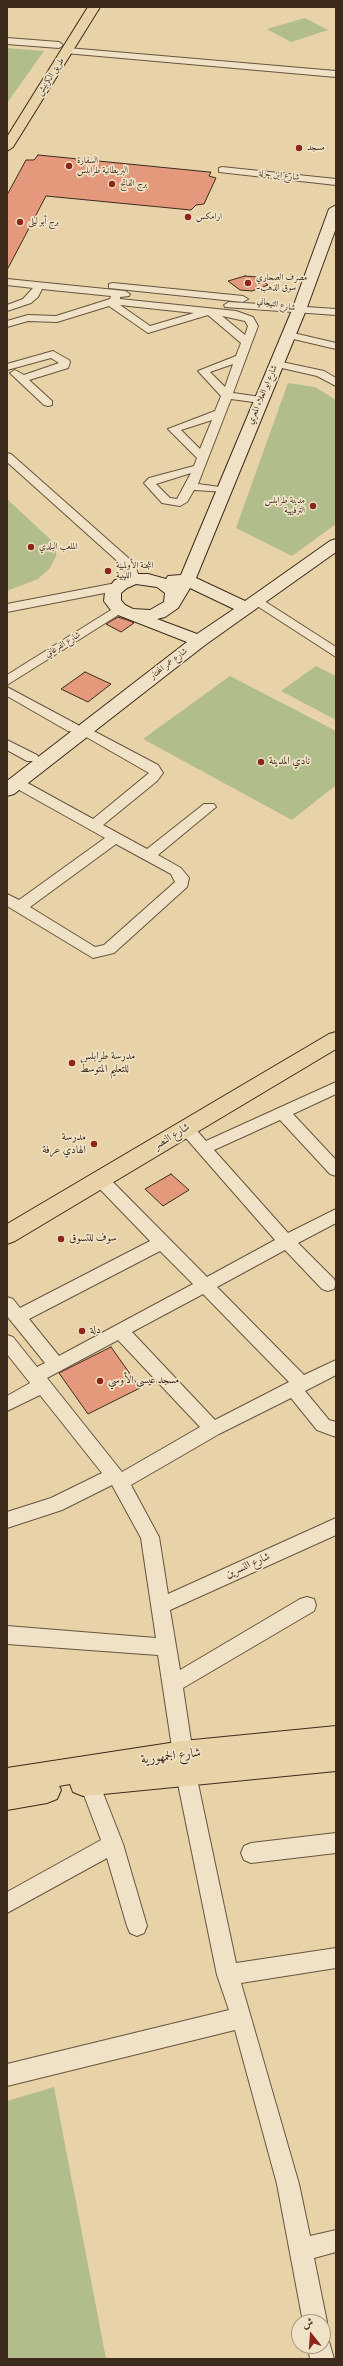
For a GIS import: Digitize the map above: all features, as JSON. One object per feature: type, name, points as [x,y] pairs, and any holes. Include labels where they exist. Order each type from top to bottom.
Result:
[{"type":"main road","name":"طريق الكرنيش","points":[[7,147],[63,48],[81,7]]},
{"type":"main road","name":"طريق الكرنيش","points":[[7,125],[94,7]]},
{"type":"main road","name":"شارع النصر","points":[[194,1138],[336,1038]]},
{"type":"main road","name":"شارع النصر","points":[[7,1235],[104,1183],[194,1138],[336,1054]]},
{"type":"main road","name":"شارع النصر","points":[[7,1249],[104,1183]]},
{"type":"main road","name":"شارع الجمهورية","points":[[7,1797],[184,1764],[336,1739]]},
{"type":"main road","name":"شارع الجمهورية","points":[[7,1781],[184,1764],[336,1758]]},
{"type":"street","points":[[7,41],[63,48],[336,74]]},
{"type":"street","points":[[7,46],[63,48],[336,70]]},
{"type":"street","name":"شارع ابن جزلة","points":[[222,170],[336,182]]},
{"type":"street","name":"شارع ابو العلاء المعري","points":[[174,598],[188,580],[223,490],[300,310],[331,232],[336,209]]},
{"type":"street","name":"شارع التيجاني","points":[[7,275],[260,308],[336,312]]},
{"type":"street","name":"شارع التيجاني","points":[[7,282],[106,289],[115,297],[192,298]]},
{"type":"street","points":[[7,308],[27,301],[34,295],[39,285]]},
{"type":"street","points":[[115,297],[114,305],[148,330],[210,311]]},
{"type":"street","points":[[7,324],[28,318],[57,319],[115,297],[236,314],[249,319],[253,326],[220,413],[198,468],[184,500],[180,503],[166,501],[150,483],[198,468]]},
{"type":"street","points":[[210,311],[247,342]]},
{"type":"street","points":[[289,335],[336,346]]},
{"type":"street","points":[[8,368],[53,354],[65,362],[64,366],[22,379]]},
{"type":"street","points":[[241,358],[203,371],[227,395],[261,400]]},
{"type":"street","points":[[276,364],[320,373],[336,383]]},
{"type":"street","points":[[8,368],[48,403]]},
{"type":"street","points":[[202,457],[174,429],[220,413]]},
{"type":"street","points":[[7,456],[130,566],[134,580]]},
{"type":"street","points":[[190,486],[223,490]]},
{"type":"street","name":"شارع عمر المختار","points":[[10,783],[195,639],[336,534]]},
{"type":"street","name":"شارع عمر المختار","points":[[245,603],[336,544]]},
{"type":"street","points":[[7,608],[116,587],[134,580],[188,580],[245,603],[336,653]]},
{"type":"street","points":[[125,612],[140,616],[159,613],[172,604],[174,598],[170,587],[156,580]]},
{"type":"street","points":[[116,587],[113,592],[112,601],[125,612],[195,639]]},
{"type":"street","name":"شارع الفرغاني","points":[[7,681],[125,612]]},
{"type":"street","points":[[7,691],[153,768],[156,773],[152,778],[93,826]]},
{"type":"street","name":"شارع عمر المختار","points":[[10,783],[32,758],[79,729]]},
{"type":"street","points":[[7,744],[32,758]]},
{"type":"street","points":[[7,899],[93,953],[109,949],[182,884],[182,878],[176,871],[10,783]]},
{"type":"street","points":[[147,856],[209,807]]},
{"type":"street","points":[[20,907],[114,838]]},
{"type":"street","points":[[328,1284],[285,1240],[194,1138],[282,1112],[336,1088]]},
{"type":"street","points":[[282,1112],[336,1170]]},
{"type":"street","points":[[104,1183],[205,1285],[297,1386],[323,1425],[336,1430]]},
{"type":"street","points":[[7,1404],[57,1366],[285,1240],[336,1215]]},
{"type":"street","points":[[17,1318],[162,1242]]},
{"type":"street","points":[[7,1304],[57,1366]]},
{"type":"street","points":[[121,1332],[213,1429]]},
{"type":"street","points":[[7,1342],[117,1479],[150,1536],[165,1647],[184,1764],[228,1975],[242,2018],[288,2184],[313,2314]]},
{"type":"street","points":[[7,1520],[56,1504],[117,1479],[336,1367]]},
{"type":"street","name":"شارع النسرين","points":[[160,1606],[336,1526]]},
{"type":"street","points":[[171,1685],[307,1605]]},
{"type":"street","points":[[7,1635],[165,1647]]},
{"type":"street","points":[[89,1782],[113,1844],[137,1926]]},
{"type":"street","points":[[251,1854],[336,1843]]},
{"type":"street","points":[[7,1903],[113,1844]]},
{"type":"street","points":[[228,1975],[336,1958]]},
{"type":"street","points":[[7,2075],[242,2018]]},
{"type":"street","points":[[301,2250],[336,2241]]},
{"type":"green space","points":[[305,18],[328,30],[291,42],[267,29]]},
{"type":"green space","points":[[7,48],[44,51],[7,103]]},
{"type":"green space","points":[[288,383],[315,387],[336,400],[336,524],[292,556],[236,528]]},
{"type":"green space","name":"الملعب البلدي","points":[[7,499],[50,539],[56,550],[56,556],[50,568],[38,579],[7,591]]},
{"type":"green space","points":[[316,666],[336,676],[336,720],[281,691]]},
{"type":"green space","name":"نادي المدينة","points":[[230,676],[336,731],[336,785],[292,820],[143,739]]},
{"type":"green space","points":[[54,2087],[106,2359],[7,2359],[7,2101]]},
{"type":"building","name":"برج الفاتح","points":[[38,155],[211,172],[209,176],[216,178],[204,204],[196,205],[191,210],[46,196],[7,270],[7,195],[26,160],[34,160]]},
{"type":"building","name":"مصرف الصحاري -سوق الذهب","points":[[245,276],[257,277],[268,285],[252,291],[240,290],[228,281]]},
{"type":"building","points":[[118,617],[134,623],[121,632],[106,624]]},
{"type":"building","points":[[85,672],[111,684],[88,702],[61,689]]},
{"type":"building","points":[[171,1174],[189,1190],[163,1206],[145,1189]]},
{"type":"building","name":"مسجد عيسى الأوسي","points":[[111,1347],[140,1388],[88,1414],[59,1373]]},
{"type":"place","name":"مسجد","points":[[299,148]]},
{"type":"place","name":"السفارة البريطانية طرابلس","points":[[69,166]]},
{"type":"place","name":"برج الفاتح","points":[[112,184]]},
{"type":"place","name":"ارامكس","points":[[188,217]]},
{"type":"place","name":"برج أبو ليلى","points":[[20,222]]},
{"type":"place","name":"مصرف الصحاري -سوق الذهب","points":[[248,283]]},
{"type":"place","name":"مدينة طرابلس الترفيهية","points":[[313,506]]},
{"type":"place","name":"الملعب البلدي","points":[[31,547]]},
{"type":"place","name":"اللجنة الأولمبية الليبية","points":[[108,571]]},
{"type":"place","name":"نادي المدينة","points":[[261,762]]},
{"type":"place","name":"مدرسة طرابلس للتعليم المتوسط","points":[[72,1063]]},
{"type":"place","name":"مدرسة الهادي عرفة","points":[[94,1144]]},
{"type":"place","name":"سوف للتسوق","points":[[61,1239]]},
{"type":"place","name":"دلة","points":[[82,1331]]},
{"type":"place","name":"مسجد عيسى الأوسي","points":[[100,1381]]}]
